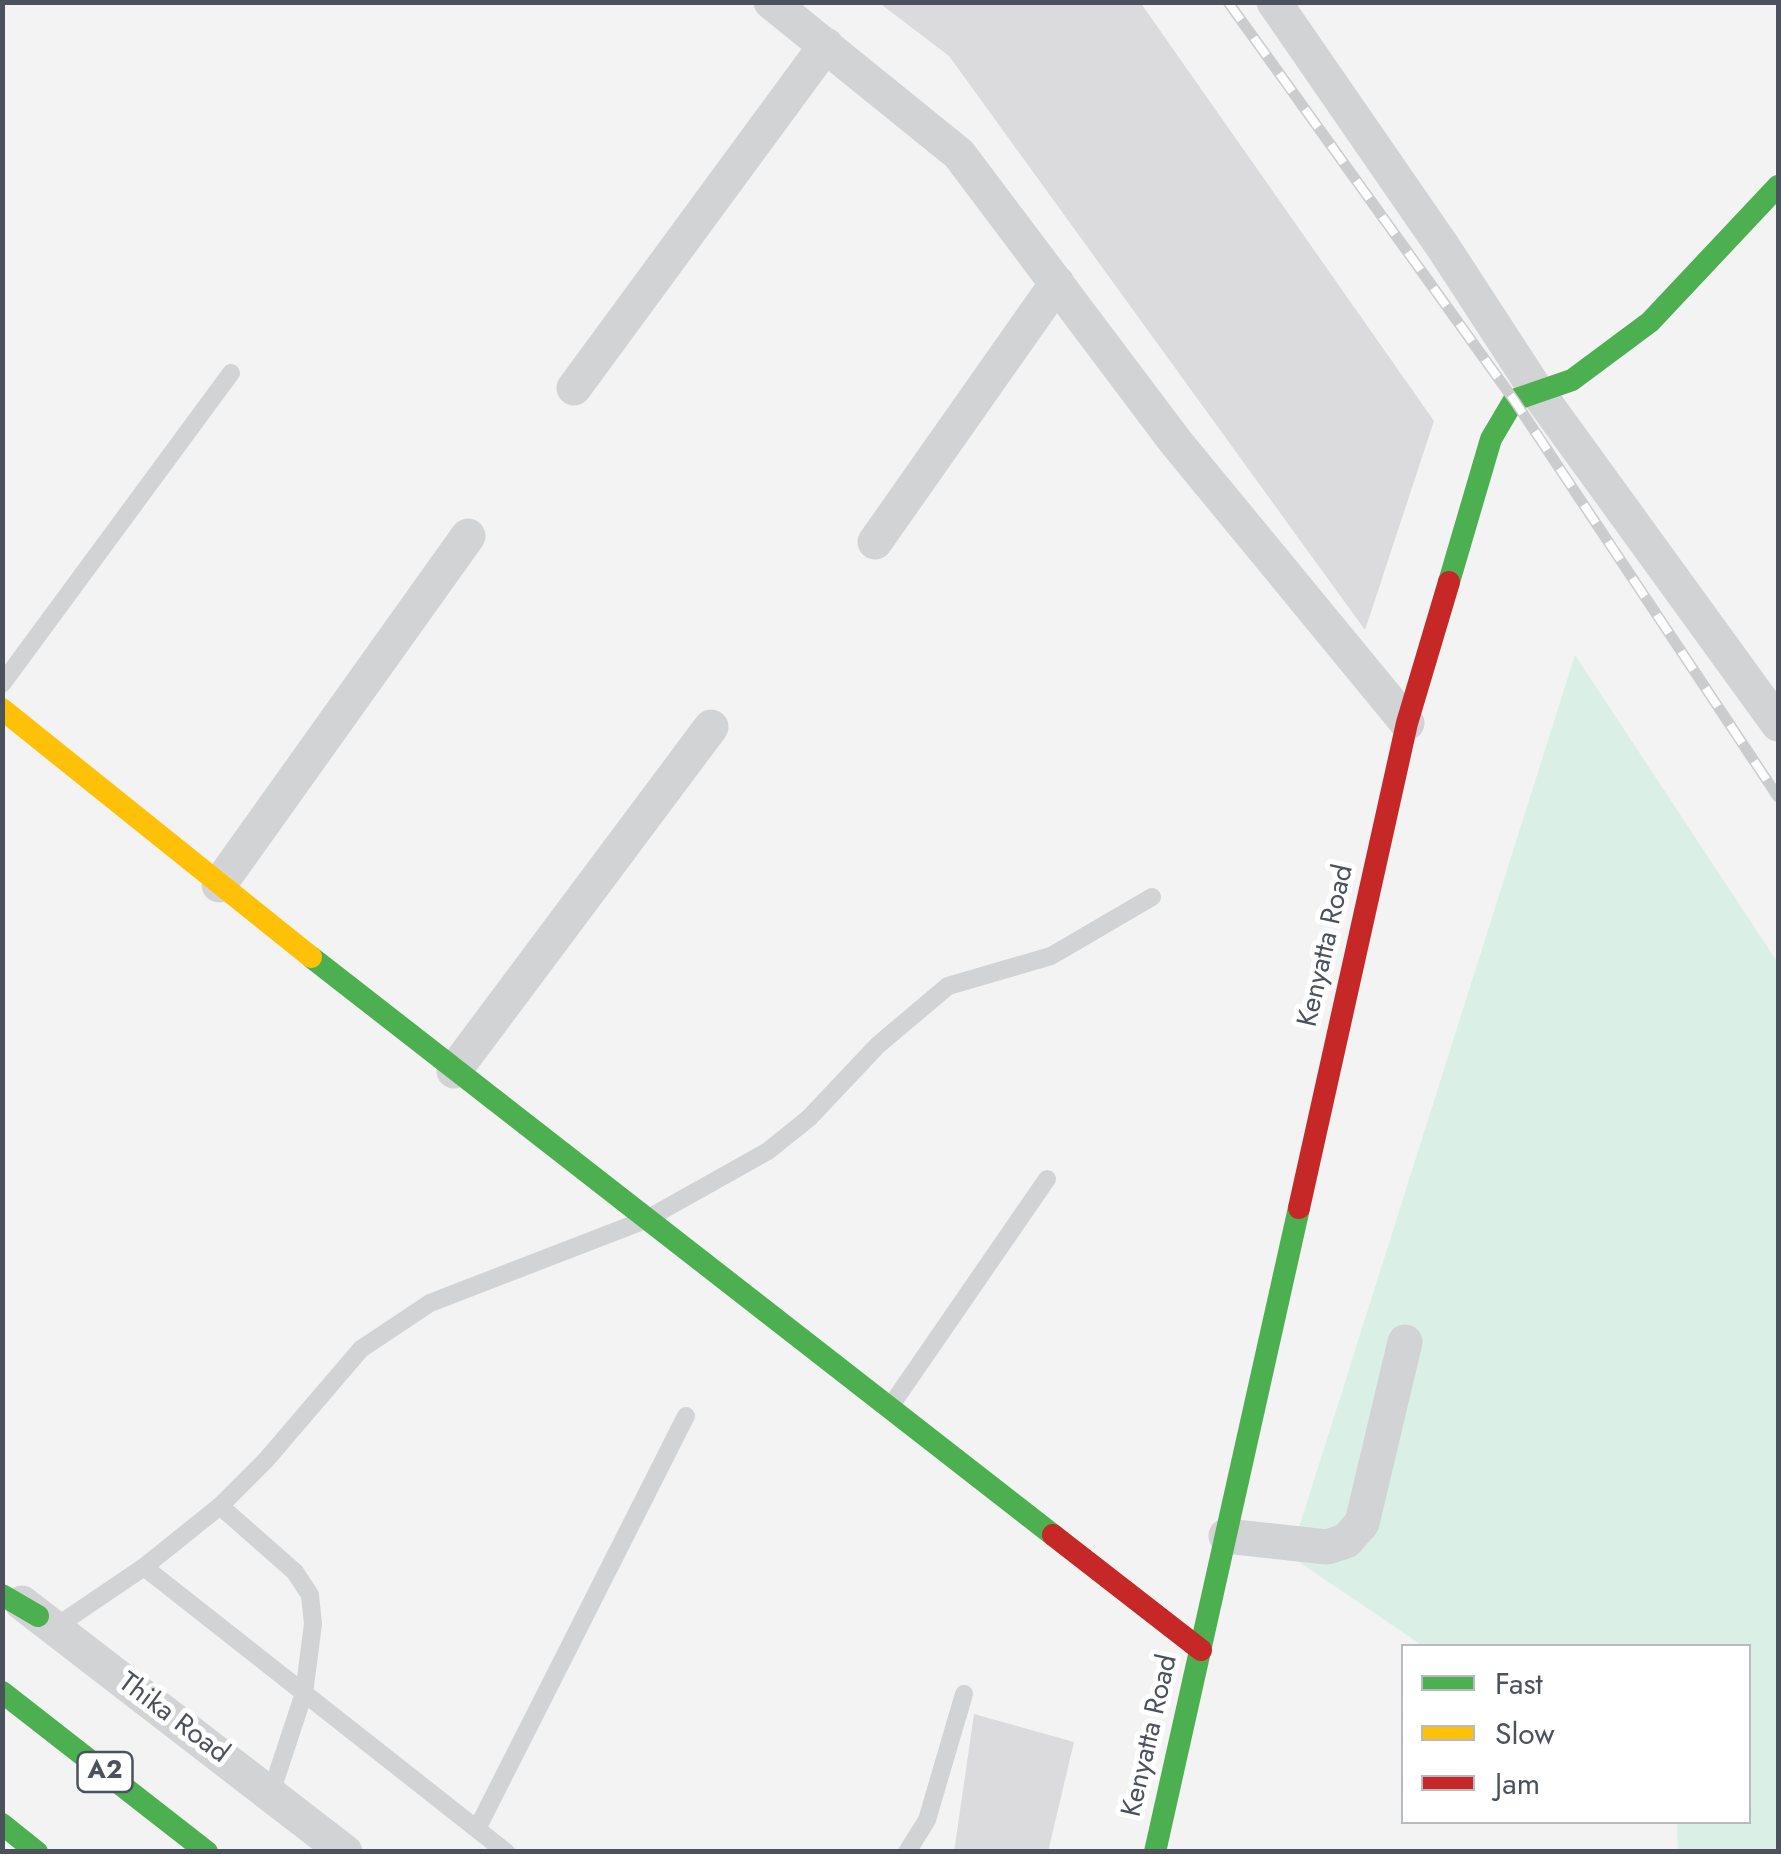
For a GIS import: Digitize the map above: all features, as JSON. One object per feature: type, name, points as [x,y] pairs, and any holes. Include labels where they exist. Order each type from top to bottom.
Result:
[{"type":"main road","name":"Kenyatta Road","points":[[1155,1852],[1407,723],[1491,439],[1514,400],[1572,380],[1650,322],[1778,186]]},
{"type":"main road","points":[[2,709],[454,1071],[1201,1650]]},
{"type":"main road","points":[[2,1595],[46,1622]]},
{"type":"main road","name":"A2","points":[[2,1692],[207,1852]]},
{"type":"main road","points":[[2,1824],[37,1852]]},
{"type":"street","points":[[771,2],[959,154],[1175,442],[1407,723]]},
{"type":"street","points":[[1274,2],[1538,393],[1778,724]]},
{"type":"street","points":[[574,388],[826,45]]},
{"type":"street","points":[[875,542],[1056,283]]},
{"type":"street","points":[[220,885],[468,536]]},
{"type":"street","points":[[454,1071],[710,727]]},
{"type":"street","points":[[1226,1536],[1327,1547],[1346,1541],[1362,1523],[1405,1342]]},
{"type":"street","name":"Thika Road","points":[[2,1586],[346,1852]]},
{"type":"lane","points":[[2,684],[231,374]]},
{"type":"lane","points":[[46,1622],[144,1567],[220,1506],[266,1460],[360,1349],[430,1303],[645,1220],[768,1151],[809,1118],[878,1046],[948,986],[1051,956],[1152,896]]},
{"type":"lane","points":[[889,1408],[1047,1178]]},
{"type":"lane","points":[[477,1829],[686,1416]]},
{"type":"lane","points":[[220,1506],[295,1572],[310,1595],[314,1624],[304,1693],[271,1794]]},
{"type":"lane","points":[[144,1567],[506,1852]]},
{"type":"lane","points":[[907,1852],[927,1820],[964,1694]]},
{"type":"green space","points":[[1575,655],[1778,963],[1778,1851],[1678,1851],[1677,1824],[1751,1824],[1751,1644],[1420,1644],[1290,1556]]},
{"type":"building","points":[[878,2],[1140,2],[1434,421],[1365,630],[949,56]]},
{"type":"building","points":[[974,1714],[1074,1742],[1048,1852],[954,1852]]},
{"type":"railway","points":[[1228,2],[1514,400],[1778,797]]},
{"type":"traffic: fast","points":[[1449,582],[1491,439],[1514,400],[1572,380],[1650,322],[1778,186]]},
{"type":"traffic: fast","points":[[311,957],[1053,1535]]},
{"type":"traffic: fast","points":[[1155,1852],[1299,1208]]},
{"type":"traffic: fast","points":[[2,1595],[38,1616]]},
{"type":"traffic: fast","points":[[2,1692],[207,1852]]},
{"type":"traffic: fast","points":[[2,1824],[37,1852]]},
{"type":"traffic: slow","points":[[2,709],[311,957]]},
{"type":"traffic: jam","points":[[1299,1208],[1407,723],[1449,582]]},
{"type":"traffic: jam","points":[[1053,1535],[1201,1650]]}]
